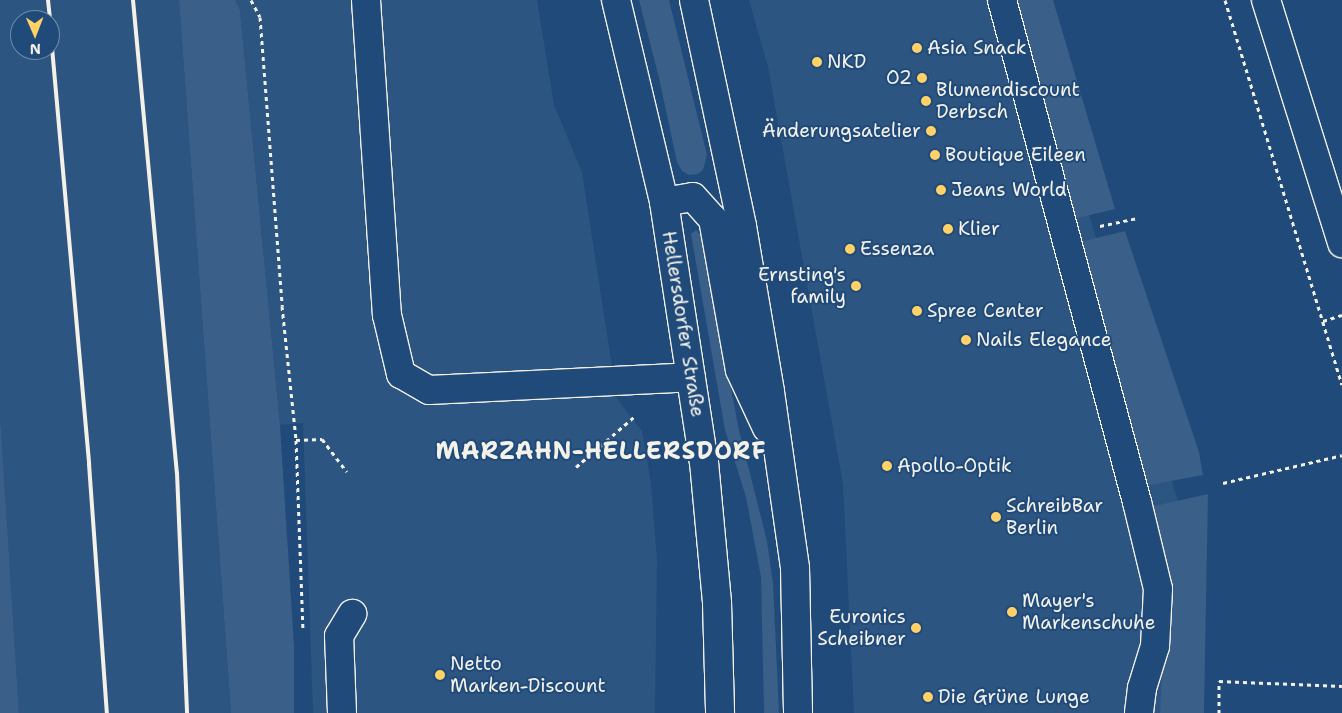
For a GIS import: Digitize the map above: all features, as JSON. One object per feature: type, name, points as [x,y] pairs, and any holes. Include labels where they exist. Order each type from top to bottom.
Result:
[{"type":"main road","points":[[366,0],[388,315],[401,374],[430,390],[691,377]]},
{"type":"main road","name":"Hellersdorfer Straße","points":[[616,0],[664,202],[704,462],[717,603],[720,713]]},
{"type":"main road","points":[[694,0],[742,226],[795,568],[798,713]]},
{"type":"main road","points":[[1002,0],[1135,493],[1158,589],[1155,646],[1142,688],[1139,713]]},
{"type":"main road","points":[[1266,0],[1342,243]]},
{"type":"main road","points":[[664,202],[693,197],[713,219],[740,370],[778,452]]},
{"type":"main road","points":[[342,713],[339,636],[352,614]]},
{"type":"path","points":[[251,0],[260,17],[282,306],[296,440],[303,632]]},
{"type":"path","points":[[1225,0],[1342,385]]},
{"type":"path","points":[[1323,321],[1342,315]]},
{"type":"path","points":[[576,467],[641,411]]},
{"type":"path","points":[[296,440],[322,439],[347,472]]},
{"type":"path","points":[[1223,483],[1342,455]]},
{"type":"path","points":[[1219,713],[1219,681],[1342,686]]},
{"type":"shaded area","points":[[0,0],[179,0],[231,713],[19,713],[0,413]]},
{"type":"shaded area","points":[[179,0],[235,0],[240,10],[280,425],[294,646],[294,713],[231,713]]},
{"type":"shaded area","points":[[235,0],[537,0],[554,105],[582,172],[617,399],[642,431],[651,484],[657,558],[655,713],[313,713],[303,423],[280,425],[240,10]]},
{"type":"shaded area","points":[[639,0],[669,0],[707,155],[703,170],[698,174],[689,175],[682,171],[677,162],[659,78]]},
{"type":"shaded area","name":"Spree Center","points":[[749,0],[1022,0],[1197,562],[1187,713],[854,713],[843,484],[768,67]]},
{"type":"shaded area","points":[[1015,0],[1053,0],[1115,209],[1074,219]]},
{"type":"shaded area","points":[[696,230],[701,235],[739,430],[767,541],[773,583],[779,713],[764,713],[761,577],[746,497],[725,430],[691,234]]},
{"type":"shaded area","points":[[1125,231],[1199,452],[1203,475],[1145,486],[1080,242]]},
{"type":"shaded area","points":[[0,413],[19,713],[0,713]]},
{"type":"shaded area","points":[[1208,494],[1204,713],[1160,713],[1163,659],[1150,507]]},
{"type":"railway","points":[[48,0],[49,10]]},
{"type":"railway","points":[[133,0],[177,473],[187,713]]},
{"type":"railway","points":[[53,60],[89,464],[107,713]]},
{"type":"place","name":"Asia Snack","points":[[917,48]]},
{"type":"place","name":"NKD","points":[[817,62]]},
{"type":"place","name":"O2","points":[[922,78]]},
{"type":"place","name":"Blumendiscount Derbsch","points":[[926,101]]},
{"type":"place","name":"Änderungsatelier","points":[[931,131]]},
{"type":"place","name":"Boutique Eileen","points":[[935,155]]},
{"type":"place","name":"Jeans World","points":[[941,190]]},
{"type":"place","name":"Klier","points":[[948,229]]},
{"type":"place","name":"Essenza","points":[[850,249]]},
{"type":"place","name":"Ernsting's family","points":[[856,286]]},
{"type":"place","name":"Spree Center","points":[[917,311]]},
{"type":"place","name":"Nails Elegance","points":[[966,340]]},
{"type":"place","name":"Apollo-Optik","points":[[887,466]]},
{"type":"place","name":"SchreibBar Berlin","points":[[996,517]]},
{"type":"place","name":"Mayer's Markenschuhe","points":[[1012,612]]},
{"type":"place","name":"Euronics Scheibner","points":[[916,628]]},
{"type":"place","name":"Netto Marken-Discount","points":[[440,675]]},
{"type":"place","name":"Die Grüne Lunge","points":[[928,697]]},
{"type":"district","name":"MARZAHN-HELLERSDORF","points":[[601,452]]}]
